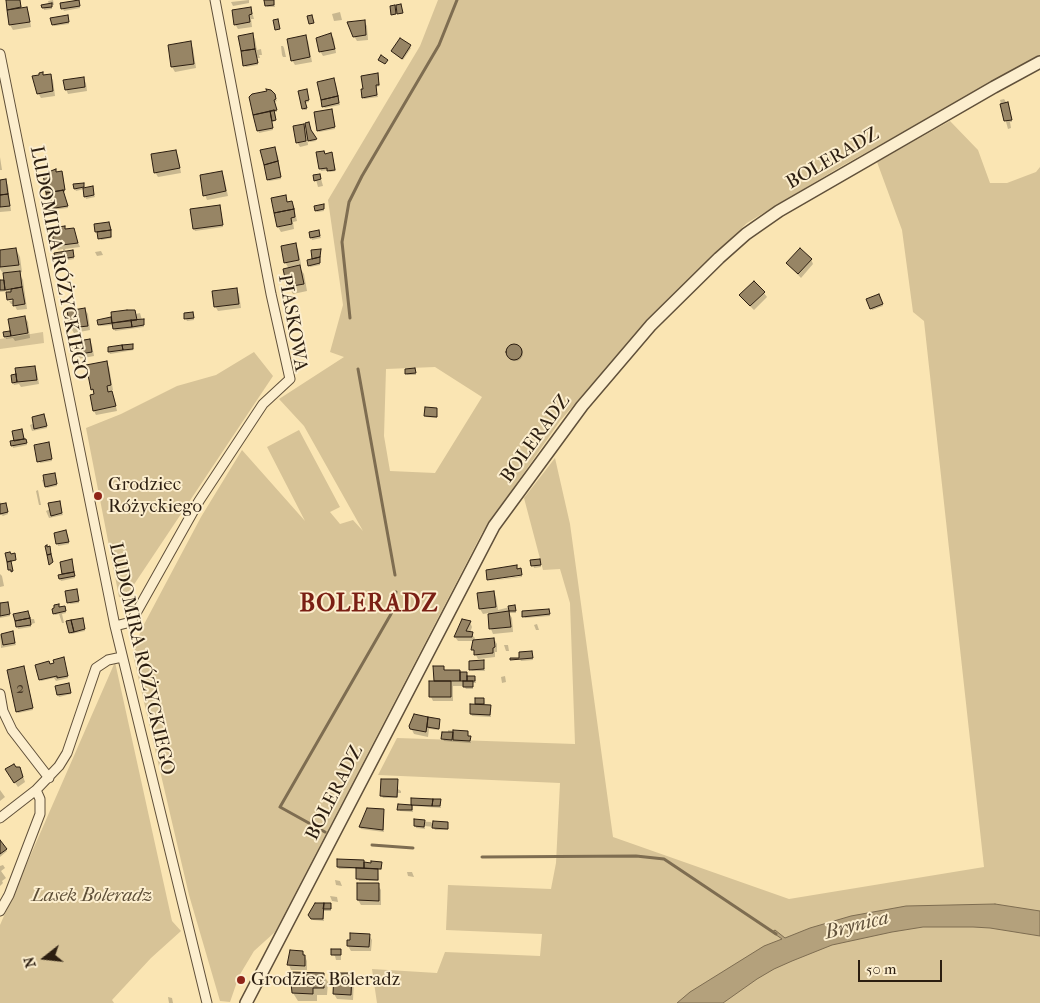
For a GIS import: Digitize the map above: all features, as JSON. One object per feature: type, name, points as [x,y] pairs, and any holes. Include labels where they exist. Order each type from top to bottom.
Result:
[{"type":"street","name":"PIASKOWA","points":[[115,626],[131,622],[199,502],[263,404],[290,379],[271,294],[215,0]]},
{"type":"street","name":"LUDOMIRA RÓŻYCKIEGO","points":[[0,54],[115,626],[207,1003]]},
{"type":"street","name":"BOLERADZ","points":[[246,1003],[494,526],[582,406],[651,325],[746,234],[779,211],[1040,62]]},
{"type":"street","points":[[0,818],[49,778],[67,753],[96,668],[108,660],[122,657]]},
{"type":"street","points":[[0,694],[3,711],[12,730],[49,778]]},
{"type":"street","points":[[0,912],[9,895],[40,814],[40,799],[36,790]]},
{"type":"green space","points":[[438,0],[1040,0],[1040,56],[840,167],[747,223],[652,315],[560,421],[482,533],[275,932],[254,951],[239,976],[230,1002],[220,1001],[189,895],[133,655],[141,630],[201,517],[242,450],[305,521],[267,447],[299,430],[340,507],[330,512],[340,524],[353,520],[363,531],[304,426],[279,399],[344,357],[330,352],[343,305],[328,200],[420,46]],"holes":[[[435,367],[482,397],[435,473],[390,471],[384,436],[386,369]]]},
{"type":"green space","points":[[950,121],[978,150],[990,183],[1007,183],[1036,172],[1040,167],[1040,1003],[377,1003],[372,969],[437,973],[445,952],[540,956],[542,934],[446,930],[448,885],[551,889],[556,863],[560,783],[378,775],[397,738],[575,744],[570,603],[560,569],[543,570],[524,498],[555,458],[570,524],[613,837],[789,899],[984,867],[924,321],[913,312],[902,230],[877,162]]},
{"type":"green space","points":[[43,332],[44,343],[0,349],[0,339]]},
{"type":"green space","points":[[254,352],[273,376],[125,598],[119,597],[86,428],[121,414],[177,386],[216,375]]},
{"type":"green space","name":"Lasek Boleradz","points":[[115,662],[172,921],[181,931],[151,958],[112,1000],[114,1003],[0,1003],[0,925]]},
{"type":"water","name":"Brynica","points":[[995,904],[1040,911],[1040,936],[973,927],[923,927],[892,932],[832,945],[792,961],[757,979],[723,1003],[677,1003],[690,992],[764,946],[782,939],[772,932],[775,930],[785,938],[810,928],[851,916],[906,906]]},
{"type":"building","points":[[6,0],[20,0],[21,7],[7,10]]},
{"type":"building","points":[[79,0],[80,6],[61,9],[60,3]]},
{"type":"building","points":[[264,0],[274,0],[274,5],[265,6]]},
{"type":"building","points":[[52,3],[52,7],[42,8],[41,5]]},
{"type":"building","points":[[401,4],[403,13],[397,14],[396,5]]},
{"type":"building","points":[[395,5],[396,14],[391,15],[390,6]]},
{"type":"building","points":[[27,7],[30,22],[9,25],[7,10]]},
{"type":"building","points":[[251,7],[250,22],[234,25],[232,10]]},
{"type":"building","points":[[68,15],[69,22],[52,25],[50,18]]},
{"type":"building","points":[[312,15],[314,23],[309,24],[307,16]]},
{"type":"building","points":[[278,19],[280,29],[275,30],[273,20]]},
{"type":"building","points":[[365,20],[366,35],[353,37],[347,22]]},
{"type":"building","points":[[253,33],[255,49],[241,51],[238,36]]},
{"type":"building","points":[[331,33],[335,49],[319,52],[316,38]]},
{"type":"building","points":[[306,35],[310,57],[291,61],[287,39]]},
{"type":"building","points":[[400,38],[411,45],[402,59],[391,51]]},
{"type":"building","points":[[191,41],[194,64],[171,67],[168,45]]},
{"type":"building","points":[[255,49],[258,63],[243,66],[241,51]]},
{"type":"building","points":[[381,55],[388,60],[385,64],[378,60]]},
{"type":"building","points":[[43,72],[43,75],[51,74],[53,91],[37,94],[32,76]]},
{"type":"building","points":[[378,73],[379,85],[376,85],[377,95],[362,98],[361,76]]},
{"type":"building","points":[[84,77],[85,87],[65,90],[63,80]]},
{"type":"building","points":[[334,78],[338,96],[321,100],[317,82]]},
{"type":"building","points":[[266,89],[271,90],[275,94],[276,99],[274,100],[277,110],[253,115],[249,97],[252,94],[267,91]]},
{"type":"building","points":[[307,89],[309,100],[305,101],[307,108],[302,109],[298,91]]},
{"type":"building","points":[[338,96],[339,103],[322,107],[321,100]]},
{"type":"building","points":[[1008,102],[1012,120],[1004,121],[1000,104]]},
{"type":"building","points":[[332,109],[335,127],[317,131],[314,112]]},
{"type":"building","points":[[274,110],[276,120],[272,121],[270,111]]},
{"type":"building","points":[[270,111],[273,128],[257,131],[253,115]]},
{"type":"building","points":[[309,122],[311,130],[317,139],[308,141],[305,123]]},
{"type":"building","points":[[304,124],[306,141],[296,143],[293,126]]},
{"type":"building","points":[[275,147],[278,161],[264,165],[260,150]]},
{"type":"building","points":[[176,150],[180,168],[154,173],[151,154]]},
{"type":"building","points":[[324,151],[325,154],[332,152],[335,170],[319,169],[316,152]]},
{"type":"building","points":[[278,161],[281,177],[267,180],[264,165]]},
{"type":"building","points":[[56,169],[56,172],[62,171],[65,190],[46,193],[43,174]]},
{"type":"building","points":[[222,171],[226,191],[203,196],[200,175]]},
{"type":"building","points":[[320,174],[321,179],[314,181],[313,175]]},
{"type":"building","points":[[6,179],[8,194],[0,195],[0,180]]},
{"type":"building","points":[[84,183],[84,187],[74,189],[73,184]]},
{"type":"building","points":[[93,186],[94,195],[84,197],[83,188]]},
{"type":"building","points":[[63,190],[68,206],[48,209],[46,193]]},
{"type":"building","points":[[8,194],[10,206],[0,207],[0,195]]},
{"type":"building","points":[[286,195],[287,202],[292,201],[294,209],[274,213],[271,198]]},
{"type":"building","points":[[324,204],[324,209],[315,211],[314,206]]},
{"type":"building","points":[[220,205],[223,225],[193,229],[190,209]]},
{"type":"building","points":[[294,209],[295,217],[291,218],[292,224],[277,227],[274,213]]},
{"type":"building","points":[[109,222],[111,230],[95,232],[94,224]]},
{"type":"building","points":[[65,226],[65,229],[74,228],[78,243],[54,246],[52,231],[58,230],[58,227]]},
{"type":"building","points":[[111,230],[111,237],[98,239],[97,232]]},
{"type":"building","points":[[319,230],[320,236],[310,238],[309,232]]},
{"type":"building","points":[[296,243],[299,260],[284,263],[281,246]]},
{"type":"building","points":[[16,248],[19,265],[0,267],[0,250]]},
{"type":"building","points":[[800,248],[812,259],[798,274],[786,263]]},
{"type":"building","points":[[321,249],[320,257],[312,259],[311,250]]},
{"type":"building","points":[[73,250],[74,257],[55,260],[54,253]]},
{"type":"building","points":[[320,257],[320,263],[308,266],[307,260]]},
{"type":"building","points":[[300,265],[304,284],[287,287],[283,269]]},
{"type":"building","points":[[20,271],[22,287],[5,290],[3,273]]},
{"type":"building","points":[[0,280],[4,280],[5,290],[0,290]]},
{"type":"building","points":[[754,281],[765,292],[750,306],[739,295]]},
{"type":"building","points":[[22,287],[25,304],[13,306],[13,299],[7,300],[6,292]]},
{"type":"building","points":[[237,288],[239,304],[214,307],[212,291]]},
{"type":"building","points":[[879,294],[883,304],[870,309],[866,299]]},
{"type":"building","points":[[85,308],[88,326],[70,328],[67,311]]},
{"type":"building","points":[[135,310],[137,320],[112,323],[111,312]]},
{"type":"building","points":[[193,312],[194,318],[184,319],[184,313]]},
{"type":"building","points":[[25,316],[28,333],[11,336],[8,319]]},
{"type":"building","points":[[111,317],[112,323],[98,325],[97,320]]},
{"type":"building","points":[[144,319],[144,325],[132,327],[131,320]]},
{"type":"building","points":[[131,320],[132,327],[113,329],[112,323]]},
{"type":"building","points":[[10,331],[11,336],[4,337],[3,332]]},
{"type":"building","points":[[90,339],[92,352],[74,355],[72,342]]},
{"type":"building","points":[[133,344],[133,349],[123,350],[122,345]]},
{"type":"building","points":[[511,344],[517,344],[522,349],[520,358],[511,360],[506,355],[506,349]]},
{"type":"building","points":[[122,345],[123,350],[108,352],[108,347]]},
{"type":"building","points":[[107,361],[111,385],[107,386],[108,392],[112,391],[116,406],[93,411],[90,395],[94,394],[93,389],[91,390],[86,365]]},
{"type":"building","points":[[35,366],[37,380],[17,382],[15,368]]},
{"type":"building","points":[[415,368],[416,373],[405,374],[405,369]]},
{"type":"building","points":[[16,374],[17,382],[12,383],[11,375]]},
{"type":"building","points":[[425,407],[437,408],[437,417],[424,416]]},
{"type":"building","points":[[44,414],[47,426],[34,429],[32,417]]},
{"type":"building","points":[[22,429],[24,439],[14,441],[12,431]]},
{"type":"building","points":[[26,439],[27,443],[11,446],[10,441]]},
{"type":"building","points":[[49,442],[52,459],[37,462],[34,445]]},
{"type":"building","points":[[55,473],[57,484],[45,487],[43,475]]},
{"type":"building","points":[[60,501],[62,513],[51,516],[48,503]]},
{"type":"building","points":[[6,503],[8,512],[0,514],[0,504]]},
{"type":"building","points":[[66,530],[69,542],[56,544],[54,533]]},
{"type":"building","points":[[47,545],[47,547],[50,546],[51,554],[47,555],[45,546]]},
{"type":"building","points":[[10,552],[11,554],[15,553],[16,560],[7,562],[5,553]]},
{"type":"building","points":[[51,554],[53,562],[49,565],[47,555]]},
{"type":"building","points":[[72,559],[74,572],[62,574],[60,562]]},
{"type":"building","points":[[540,559],[541,565],[531,566],[530,560]]},
{"type":"building","points":[[11,561],[13,571],[11,572],[11,570],[8,570],[7,562]]},
{"type":"building","points":[[517,565],[517,569],[521,568],[522,575],[487,580],[486,570]]},
{"type":"building","points":[[74,572],[75,576],[59,579],[58,575]]},
{"type":"building","points":[[77,589],[79,601],[67,603],[65,591]]},
{"type":"building","points":[[494,591],[496,607],[479,609],[477,593]]},
{"type":"building","points":[[8,602],[10,614],[0,616],[0,603]]},
{"type":"building","points":[[59,604],[59,607],[65,606],[66,611],[53,614],[52,609],[54,605]]},
{"type":"building","points":[[515,605],[516,611],[509,611],[508,606]]},
{"type":"building","points":[[549,609],[550,614],[522,617],[522,611]]},
{"type":"building","points":[[28,611],[30,618],[15,621],[13,614]]},
{"type":"building","points":[[509,611],[511,627],[489,629],[488,614]]},
{"type":"building","points":[[30,618],[31,625],[16,627],[15,621]]},
{"type":"building","points":[[83,618],[85,629],[74,632],[71,620]]},
{"type":"building","points":[[462,619],[471,621],[466,631],[473,632],[472,637],[454,637]]},
{"type":"building","points":[[71,620],[74,632],[69,633],[66,621]]},
{"type":"building","points":[[13,631],[15,643],[3,645],[1,634]]},
{"type":"building","points":[[494,638],[495,647],[493,648],[493,653],[474,655],[474,650],[471,650],[473,640]]},
{"type":"building","points":[[532,651],[533,658],[510,660],[510,658],[519,658],[519,652]]},
{"type":"building","points":[[64,657],[68,676],[57,678],[57,676],[39,680],[35,665],[49,661],[50,664],[54,663],[53,660]]},
{"type":"building","points":[[484,660],[484,669],[469,670],[469,661]]},
{"type":"building","points":[[24,666],[33,708],[16,712],[7,670]]},
{"type":"building","points":[[433,666],[444,666],[444,670],[460,670],[460,681],[434,681]]},
{"type":"building","points":[[460,672],[467,672],[467,681],[460,681]]},
{"type":"building","points":[[467,676],[475,676],[475,681],[467,681]]},
{"type":"building","points":[[429,681],[451,681],[451,697],[429,697]]},
{"type":"building","points":[[463,681],[473,681],[473,687],[463,687]]},
{"type":"building","points":[[69,683],[71,693],[57,695],[55,686]]},
{"type":"building","points":[[475,698],[484,698],[484,704],[475,704]]},
{"type":"building","points":[[470,704],[491,705],[490,715],[470,714]]},
{"type":"building","points":[[414,714],[428,717],[426,732],[410,729],[409,726]]},
{"type":"building","points":[[428,717],[440,719],[439,729],[427,727]]},
{"type":"building","points":[[453,730],[468,731],[468,736],[471,736],[470,741],[453,740]]},
{"type":"building","points":[[442,732],[453,732],[452,740],[441,739]]},
{"type":"building","points":[[14,764],[16,767],[20,767],[23,777],[14,783],[5,769]]},
{"type":"building","points":[[381,779],[398,779],[397,797],[380,796]]},
{"type":"building","points":[[411,798],[433,799],[432,806],[411,805]]},
{"type":"building","points":[[433,799],[441,799],[440,806],[432,806]]},
{"type":"building","points":[[398,804],[412,805],[412,810],[397,810]]},
{"type":"building","points":[[367,808],[384,809],[383,830],[359,827]]},
{"type":"building","points":[[414,819],[425,820],[424,827],[414,826]]},
{"type":"building","points":[[433,821],[448,822],[448,829],[432,828]]},
{"type":"building","points":[[0,840],[7,849],[0,854]]},
{"type":"building","points":[[337,859],[364,860],[364,868],[337,867]]},
{"type":"building","points":[[371,861],[382,862],[381,869],[364,868],[364,862],[371,863]]},
{"type":"building","points":[[356,868],[378,869],[378,880],[356,879]]},
{"type":"building","points":[[357,883],[379,883],[379,901],[357,900]]},
{"type":"building","points":[[315,903],[324,903],[323,919],[311,919],[308,915]]},
{"type":"building","points":[[324,903],[331,903],[331,909],[323,909]]},
{"type":"building","points":[[350,933],[370,934],[369,947],[347,946],[347,940],[350,940]]},
{"type":"building","points":[[331,949],[341,949],[341,955],[331,955]]},
{"type":"building","points":[[290,950],[303,951],[305,966],[287,965]]},
{"type":"building","points":[[290,972],[324,973],[324,988],[313,988],[313,994],[292,993]]},
{"type":"building","points":[[334,973],[352,973],[351,995],[333,994]]},
{"type":"waterway","points":[[350,318],[342,242],[349,202],[362,176],[439,45],[457,0]]},
{"type":"waterway","points":[[358,369],[395,575]]},
{"type":"waterway","points":[[325,832],[280,807],[391,614],[396,592]]},
{"type":"waterway","points":[[372,845],[413,848]]},
{"type":"waterway","points":[[482,857],[636,856],[664,859],[776,934]]},
{"type":"place","name":"Grodziec Różyckiego","points":[[98,496]]},
{"type":"place","name":"Grodziec Boleradz","points":[[241,980]]},
{"type":"district","name":"BOLERADZ","points":[[369,605]]}]
